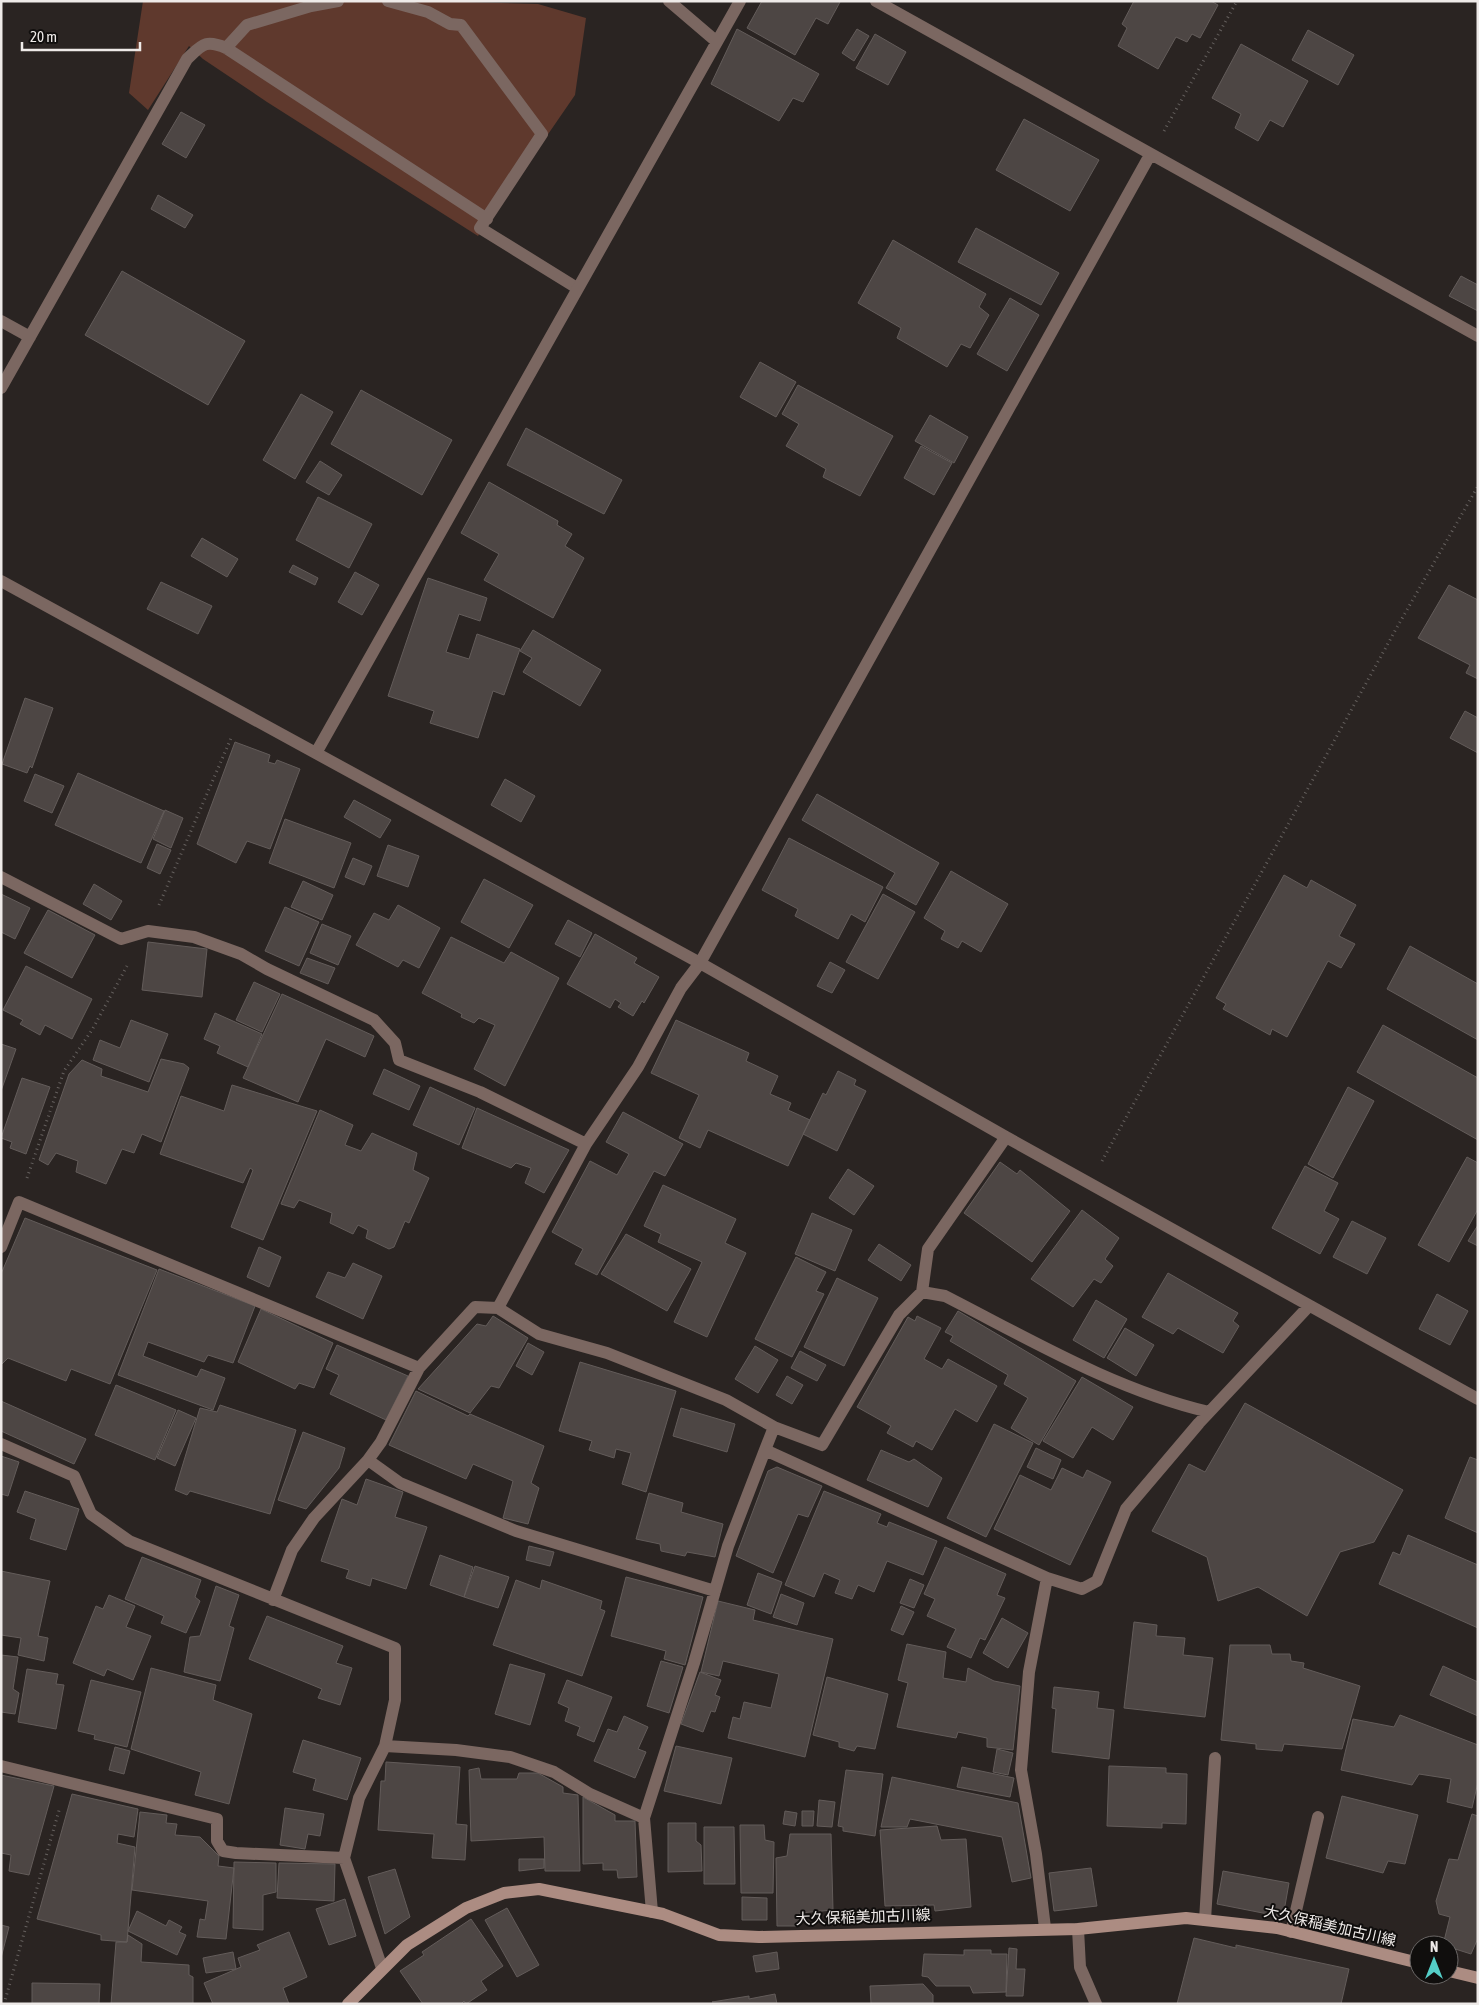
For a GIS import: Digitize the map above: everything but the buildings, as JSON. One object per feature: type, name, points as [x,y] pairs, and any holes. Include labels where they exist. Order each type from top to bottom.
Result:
[{"type":"main road","name":"大久保稲美加古川線","points":[[348,2004],[407,1945],[466,1908],[504,1893],[539,1889],[652,1912],[719,1936],[759,1937],[1044,1928],[1078,1929],[1186,1918],[1277,1928],[1409,1961]]},
{"type":"main road","points":[[1459,1973],[1478,1978]]},
{"type":"street","points":[[226,48],[236,34],[247,25],[311,6],[338,1]]},
{"type":"street","points":[[388,1],[428,12],[450,24],[461,25],[542,134],[488,219],[480,228],[577,288]]},
{"type":"street","points":[[670,1],[717,42]]},
{"type":"street","points":[[316,753],[740,1]]},
{"type":"street","points":[[876,1],[1478,336]]},
{"type":"street","points":[[1,388],[187,59],[204,44],[213,42],[226,48],[488,219]]},
{"type":"street","points":[[498,1308],[586,1144],[638,1067],[681,988],[700,963],[1150,155]]},
{"type":"street","points":[[1,321],[30,337]]},
{"type":"street","points":[[1,581],[700,963],[1006,1137],[1478,1399]]},
{"type":"street","points":[[1,876],[121,939],[148,931],[194,937],[241,954],[267,969],[374,1020],[395,1043],[399,1060],[480,1092],[586,1144]]},
{"type":"street","points":[[273,1600],[292,1550],[314,1518],[368,1460],[381,1442],[418,1368],[475,1307],[498,1308],[539,1334],[607,1353],[726,1400],[774,1427],[822,1445],[898,1315],[922,1292],[928,1249],[1006,1137]]},
{"type":"street","points":[[1,1247],[6,1220],[19,1202],[418,1368]]},
{"type":"street","points":[[922,1292],[945,1296],[1079,1366],[1173,1403],[1209,1412]]},
{"type":"street","points":[[765,1450],[1047,1578],[1082,1589],[1097,1581],[1126,1508],[1209,1412],[1309,1306]]},
{"type":"street","points":[[652,1912],[644,1818],[728,1546],[774,1427]]},
{"type":"street","points":[[1,1444],[74,1476],[91,1514],[129,1540],[395,1648],[395,1700],[385,1746],[359,1798],[344,1858],[382,1968]]},
{"type":"street","points":[[368,1460],[400,1483],[516,1531],[715,1591]]},
{"type":"street","points":[[1044,1928],[1036,1854],[1021,1770],[1030,1672],[1047,1578]]},
{"type":"street","points":[[385,1746],[456,1750],[510,1757],[554,1772],[590,1794],[644,1818]]},
{"type":"street","points":[[1204,1920],[1215,1758]]},
{"type":"street","points":[[1,1766],[217,1819],[217,1842],[223,1851],[344,1858]]},
{"type":"street","points":[[1291,1932],[1318,1817]]},
{"type":"street","points":[[1078,1929],[1080,1968],[1096,2004]]},
{"type":"path","points":[[1150,155],[1237,1]]},
{"type":"path","points":[[1089,1183],[1396,628],[1478,486]]},
{"type":"path","points":[[19,1202],[64,1071],[92,1030],[148,931],[242,712]]},
{"type":"path","points":[[4,2004],[67,1783]]},
{"type":"shaded area","points":[[143,1],[429,1],[538,4],[586,18],[575,95],[478,236],[267,102],[203,59],[189,46],[148,110],[129,93]]}]
